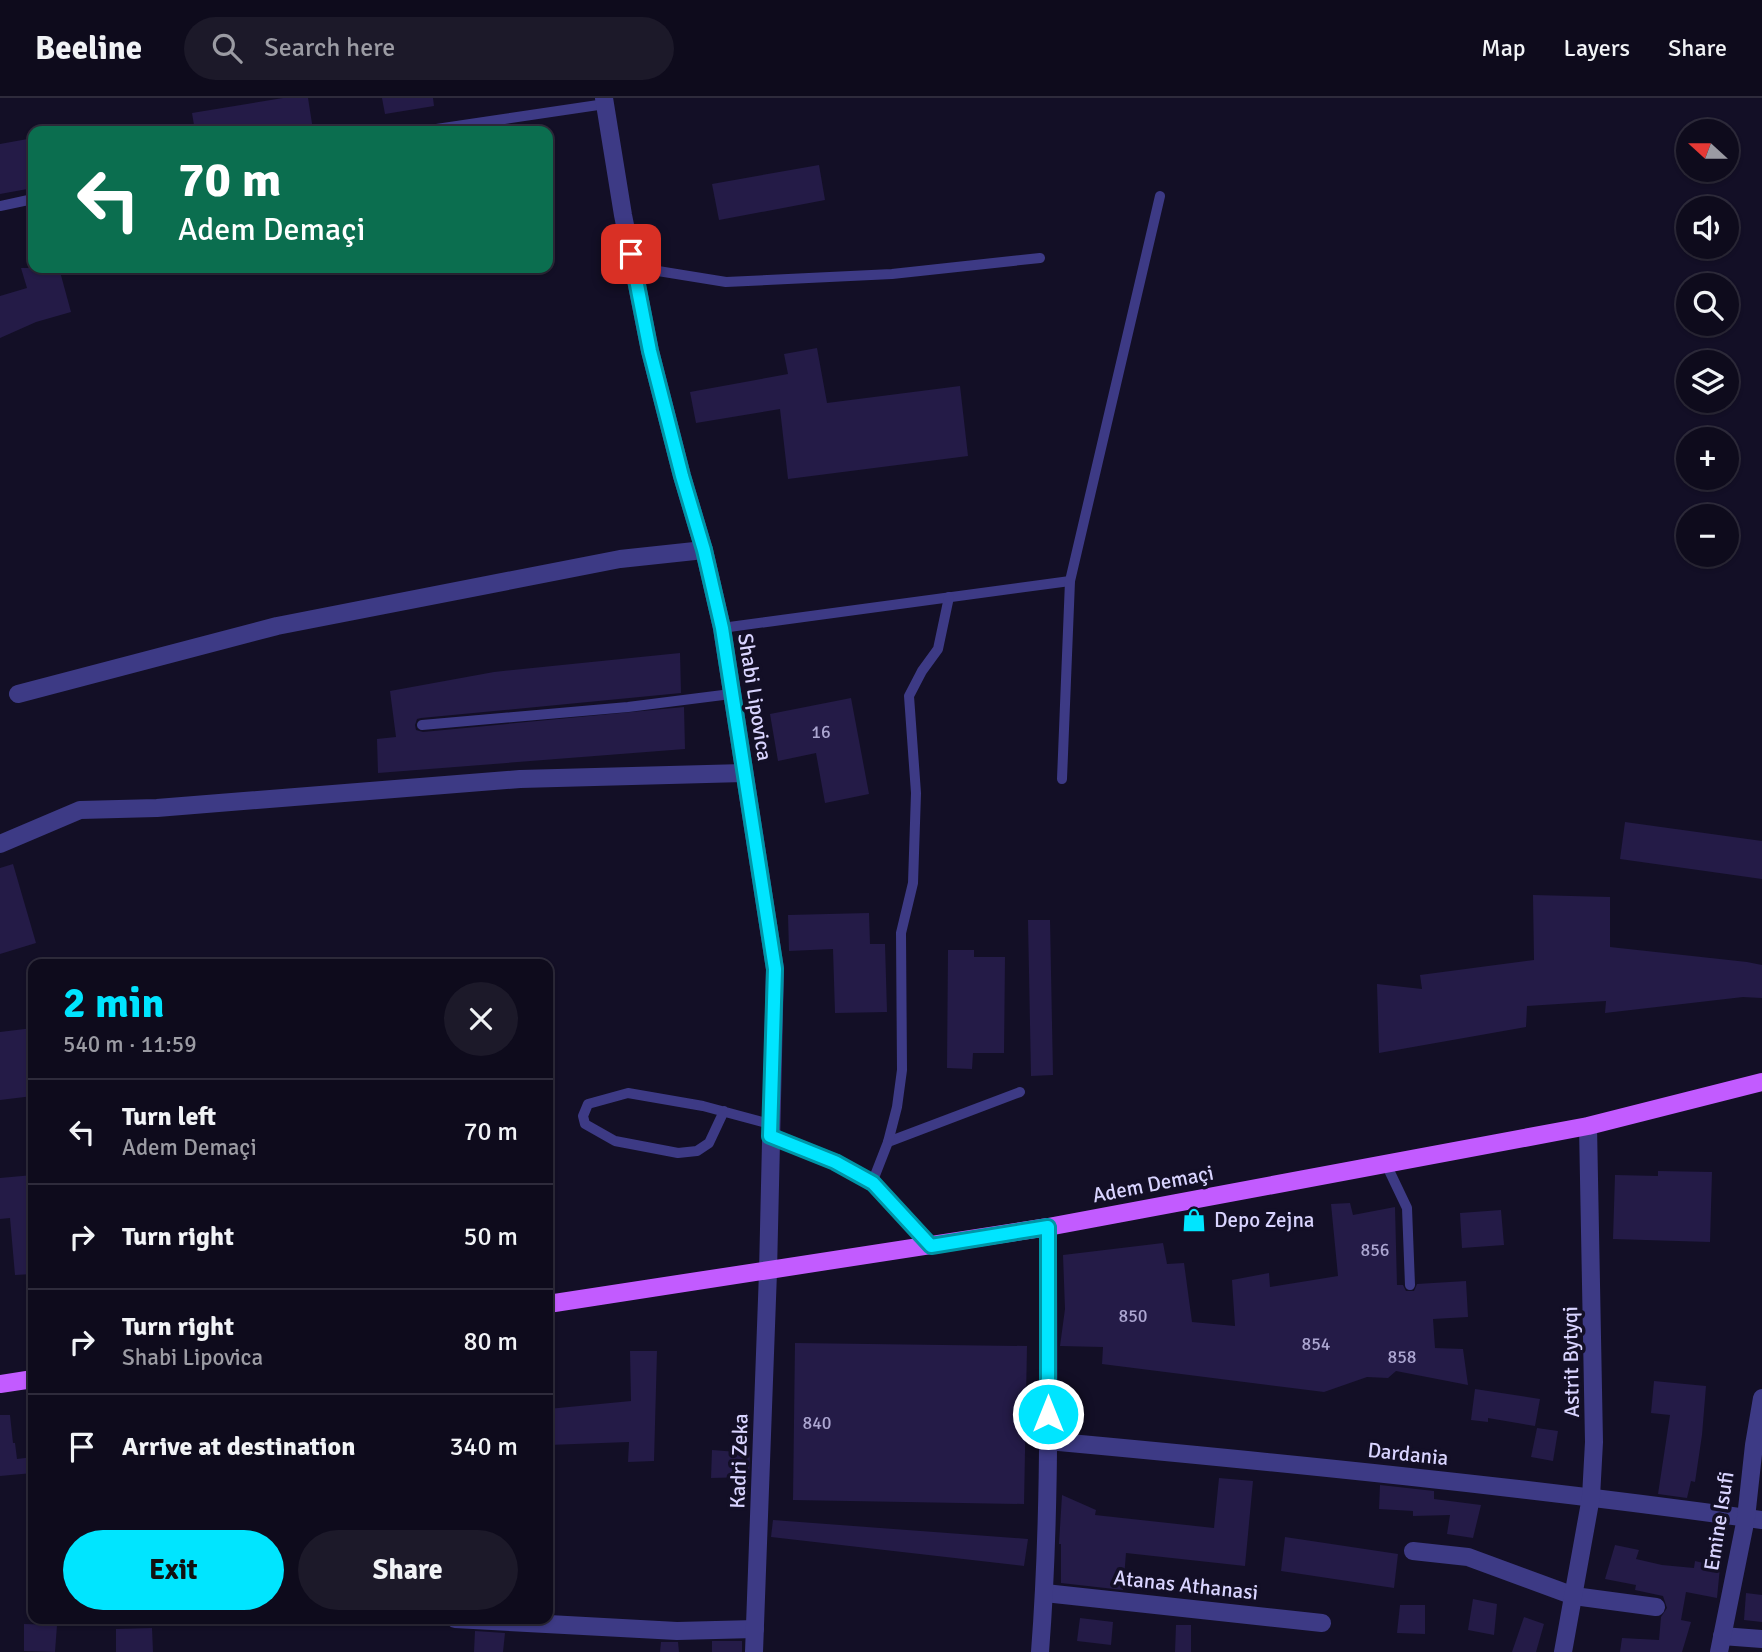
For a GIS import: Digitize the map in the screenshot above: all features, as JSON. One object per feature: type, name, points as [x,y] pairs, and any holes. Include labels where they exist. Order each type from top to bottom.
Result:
[{"type":"main road","name":"Adem Demaçi","points":[[553,1303],[1048,1227],[1588,1126],[1762,1082]]},
{"type":"main road","points":[[0,1384],[28,1380]]},
{"type":"street","name":"Shabi Lipovica","points":[[604,101],[650,351],[704,550],[722,628],[775,969],[768,1272]]},
{"type":"street","points":[[18,694],[277,626],[620,559],[704,550]]},
{"type":"street","points":[[0,844],[80,810],[157,808],[520,779],[744,773]]},
{"type":"street","name":"Astrit Bytyqi","points":[[1563,1652],[1591,1497],[1594,1442],[1594,1323],[1588,1126]]},
{"type":"street","points":[[1040,1652],[1045,1593],[1048,1441],[1048,1227]]},
{"type":"street","name":"Kadri Zeka","points":[[754,1652],[768,1272]]},
{"type":"street","name":"Emine Isufi","points":[[1720,1644],[1754,1519],[1754,1445],[1762,1398]]},
{"type":"street","name":"Dardania","points":[[1048,1441],[1591,1497],[1754,1519]]},
{"type":"street","points":[[1413,1551],[1468,1557],[1574,1597],[1656,1607]]},
{"type":"street","name":"Atanas Athanasi","points":[[1045,1593],[1322,1623]]},
{"type":"street","points":[[540,1624],[677,1632],[755,1629]]},
{"type":"street","points":[[1720,1644],[1762,1639]]},
{"type":"lane","points":[[453,126],[604,101]]},
{"type":"lane","points":[[1062,779],[1070,580],[1160,196]]},
{"type":"lane","points":[[0,206],[28,200]]},
{"type":"lane","points":[[635,274],[658,271],[726,282],[892,274],[1040,258]]},
{"type":"lane","points":[[722,628],[1070,580]]},
{"type":"lane","points":[[873,1183],[897,1107],[902,1070],[901,933],[913,883],[916,793],[909,696],[938,649],[949,597]]},
{"type":"lane","points":[[422,725],[628,707],[731,694]]},
{"type":"lane","points":[[888,1142],[1020,1092]]},
{"type":"lane","points":[[724,1111],[709,1143],[697,1151],[678,1153],[615,1140],[585,1124],[583,1115],[588,1104],[628,1093],[724,1111],[770,1130],[873,1183],[931,1246]]},
{"type":"lane","points":[[1386,1164],[1407,1208],[1410,1284]]},
{"type":"building","points":[[283,98],[308,98],[312,126],[194,126],[192,113]]},
{"type":"building","points":[[382,98],[433,98],[434,106],[385,114]]},
{"type":"building","points":[[28,139],[28,189],[0,194],[0,144]]},
{"type":"building","points":[[819,165],[825,200],[719,220],[712,184]]},
{"type":"building","points":[[21,268],[28,268],[28,273],[60,273],[71,312],[36,322],[0,338],[0,296],[27,288]]},
{"type":"building","points":[[817,348],[827,403],[960,386],[968,456],[788,479],[780,409],[696,423],[690,392],[788,374],[784,354]]},
{"type":"building","points":[[680,653],[681,693],[421,718],[417,719],[415,725],[416,730],[423,732],[684,707],[685,749],[378,773],[377,739],[396,737],[390,691],[494,672]]},
{"type":"building","points":[[851,698],[869,794],[825,803],[816,753],[778,761],[770,714]]},
{"type":"building","points":[[1625,822],[1762,841],[1762,879],[1620,859]]},
{"type":"building","points":[[13,864],[36,943],[0,954],[0,868]]},
{"type":"building","points":[[1533,895],[1610,897],[1610,947],[1762,965],[1762,998],[1743,997],[1605,1013],[1606,1001],[1527,1006],[1526,1027],[1379,1053],[1377,984],[1422,989],[1420,975],[1534,960]]},
{"type":"building","points":[[869,913],[870,944],[885,944],[887,1012],[835,1013],[833,949],[789,951],[788,915]]},
{"type":"building","points":[[1028,920],[1050,920],[1053,1075],[1031,1076]]},
{"type":"building","points":[[948,950],[974,950],[974,957],[1005,957],[1004,1053],[973,1053],[972,1069],[947,1068]]},
{"type":"building","points":[[28,1029],[28,1097],[0,1100],[0,1032]]},
{"type":"building","points":[[1658,1171],[1712,1172],[1710,1242],[1613,1239],[1615,1175],[1658,1176]]},
{"type":"building","points":[[28,1175],[28,1274],[15,1275],[10,1218],[0,1219],[0,1178]]},
{"type":"building","points":[[1350,1203],[1353,1215],[1395,1207],[1397,1285],[1403,1285],[1406,1291],[1414,1291],[1417,1284],[1466,1281],[1468,1317],[1433,1319],[1435,1348],[1463,1349],[1468,1385],[1396,1371],[1388,1378],[1367,1377],[1324,1392],[1102,1364],[1103,1347],[1060,1346],[1065,1309],[1063,1255],[1163,1243],[1167,1264],[1184,1263],[1192,1322],[1235,1326],[1232,1280],[1269,1273],[1270,1287],[1338,1276],[1331,1204]]},
{"type":"building","points":[[1501,1210],[1504,1245],[1462,1248],[1460,1213]]},
{"type":"building","points":[[795,1343],[1027,1346],[1024,1504],[793,1500]]},
{"type":"building","points":[[630,1351],[657,1351],[654,1461],[628,1462],[629,1442],[553,1445],[553,1409],[631,1401]]},
{"type":"building","points":[[1654,1381],[1706,1386],[1695,1482],[1691,1481],[1687,1498],[1658,1494],[1670,1415],[1651,1413]]},
{"type":"building","points":[[1475,1389],[1540,1399],[1535,1426],[1488,1418],[1488,1422],[1471,1420]]},
{"type":"building","points":[[0,1415],[10,1415],[17,1459],[28,1458],[28,1473],[0,1476]]},
{"type":"building","points":[[1537,1428],[1558,1431],[1553,1461],[1531,1457]]},
{"type":"building","points":[[712,1450],[750,1453],[749,1477],[711,1478]]},
{"type":"building","points":[[1219,1478],[1253,1481],[1245,1566],[1126,1553],[1123,1590],[1061,1583],[1059,1544],[1062,1495],[1096,1510],[1095,1515],[1214,1528]]},
{"type":"building","points":[[1380,1485],[1434,1491],[1434,1499],[1481,1505],[1473,1538],[1447,1534],[1450,1515],[1413,1516],[1413,1511],[1379,1509]]},
{"type":"building","points":[[773,1520],[1028,1539],[1024,1566],[771,1537]]},
{"type":"building","points":[[1285,1537],[1398,1554],[1394,1588],[1281,1571]]},
{"type":"building","points":[[1615,1545],[1639,1550],[1636,1559],[1662,1565],[1694,1568],[1695,1561],[1720,1567],[1717,1598],[1686,1592],[1681,1620],[1691,1622],[1682,1652],[1620,1652],[1622,1638],[1659,1640],[1661,1617],[1667,1608],[1663,1596],[1635,1590],[1636,1585],[1605,1579]]},
{"type":"building","points":[[1746,1593],[1762,1595],[1762,1622],[1744,1620]]},
{"type":"building","points":[[1473,1599],[1497,1604],[1494,1635],[1468,1630]]},
{"type":"building","points":[[1400,1605],[1425,1605],[1425,1634],[1397,1633]]},
{"type":"building","points":[[1524,1617],[1544,1624],[1536,1652],[1512,1652]]},
{"type":"building","points":[[1080,1618],[1113,1622],[1111,1645],[1077,1641]]},
{"type":"building","points":[[24,1624],[57,1625],[55,1652],[24,1651]]},
{"type":"building","points":[[1176,1625],[1191,1625],[1191,1652],[1175,1652]]},
{"type":"building","points":[[152,1628],[153,1652],[116,1652],[116,1629]]},
{"type":"building","points":[[475,1631],[505,1633],[503,1652],[474,1652]]},
{"type":"building","points":[[712,1641],[742,1641],[742,1652],[712,1652]]},
{"type":"building","points":[[661,1642],[678,1642],[679,1652],[660,1652]]},
{"type":"place","name":"Depo Zejna","points":[[1194,1220]]},
{"type":"route","points":[[631,254],[650,351],[704,550],[722,628],[775,969],[770,1136],[835,1162],[873,1183],[909,1219],[931,1246],[1048,1227],[1048,1414]]}]
